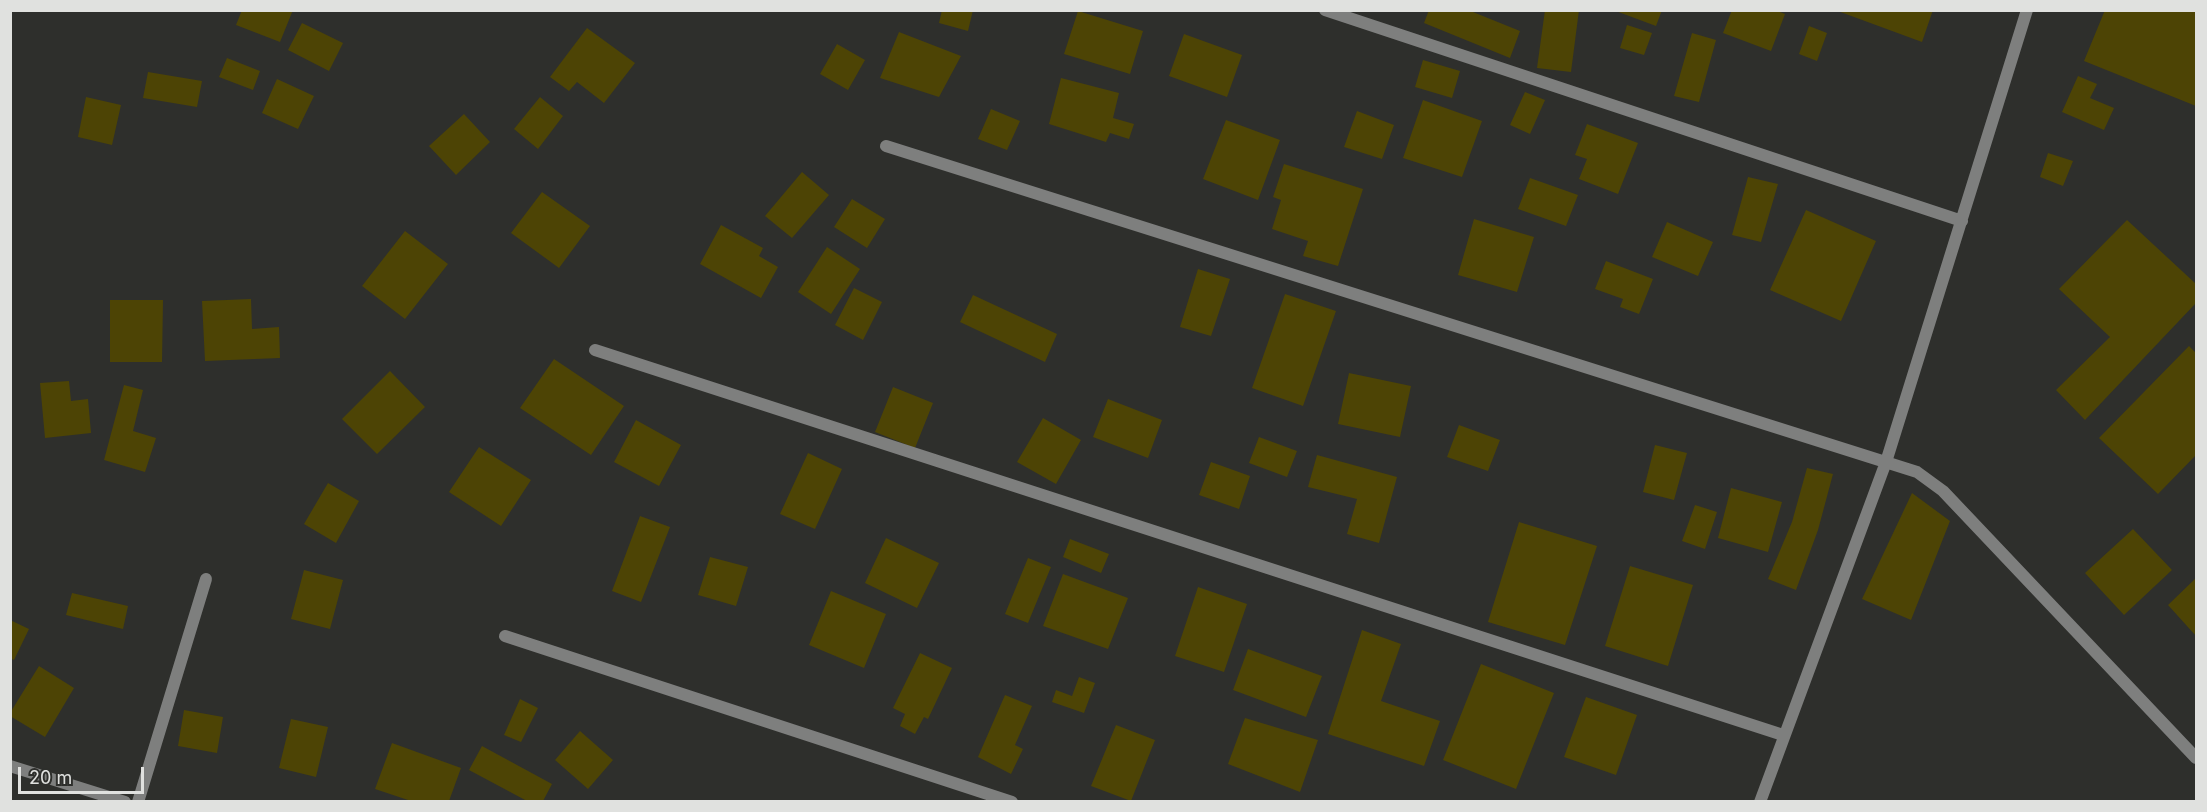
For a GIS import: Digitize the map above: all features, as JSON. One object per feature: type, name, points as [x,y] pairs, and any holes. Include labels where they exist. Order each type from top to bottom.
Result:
[{"type":"street","points":[[1326,10],[1962,221]]},
{"type":"street","points":[[1760,801],[1886,462],[2026,10]]},
{"type":"street","points":[[886,146],[1917,472],[1943,491],[2196,758]]},
{"type":"street","points":[[595,350],[1783,735]]},
{"type":"street","points":[[138,801],[206,579]]},
{"type":"street","points":[[505,636],[1012,801]]},
{"type":"street","points":[[10,766],[125,801]]},
{"type":"building","points":[[242,10],[293,10],[280,42],[236,25]]},
{"type":"building","points":[[942,10],[973,10],[968,31],[939,23]]},
{"type":"building","points":[[1429,10],[1468,10],[1520,31],[1510,58],[1424,23]]},
{"type":"building","points":[[1545,10],[1579,10],[1571,72],[1537,68]]},
{"type":"building","points":[[1613,10],[1662,10],[1656,26]]},
{"type":"building","points":[[1732,10],[1775,10],[1785,14],[1771,51],[1723,33]]},
{"type":"building","points":[[1835,10],[1933,10],[1922,42]]},
{"type":"building","points":[[2105,10],[2196,10],[2196,106],[2084,61]]},
{"type":"building","points":[[1078,11],[1143,31],[1130,74],[1064,54]]},
{"type":"building","points":[[302,23],[343,43],[329,71],[288,50]]},
{"type":"building","points":[[1627,25],[1652,33],[1644,55],[1620,48]]},
{"type":"building","points":[[1809,26],[1827,33],[1817,61],[1799,54]]},
{"type":"building","points":[[587,28],[635,63],[604,103],[577,82],[569,91],[550,77]]},
{"type":"building","points":[[899,32],[961,56],[939,97],[880,78]]},
{"type":"building","points":[[1692,33],[1716,40],[1699,102],[1674,96]]},
{"type":"building","points":[[1184,34],[1242,55],[1227,97],[1169,76]]},
{"type":"building","points":[[837,44],[865,60],[848,90],[820,74]]},
{"type":"building","points":[[227,58],[260,71],[253,90],[219,77]]},
{"type":"building","points":[[1423,60],[1460,71],[1452,98],[1415,87]]},
{"type":"building","points":[[148,72],[202,81],[197,107],[143,98]]},
{"type":"building","points":[[2078,76],[2097,84],[2090,98],[2114,108],[2104,130],[2062,112]]},
{"type":"building","points":[[1061,78],[1119,93],[1113,118],[1134,124],[1129,139],[1110,133],[1106,142],[1049,124]]},
{"type":"building","points":[[277,79],[314,96],[298,129],[262,113]]},
{"type":"building","points":[[1525,92],[1545,100],[1530,134],[1510,125]]},
{"type":"building","points":[[86,97],[121,105],[112,145],[78,137]]},
{"type":"building","points":[[540,97],[563,116],[538,149],[514,129]]},
{"type":"building","points":[[1423,100],[1482,121],[1462,177],[1403,158]]},
{"type":"building","points":[[991,109],[1020,121],[1007,150],[978,139]]},
{"type":"building","points":[[1357,111],[1394,125],[1382,159],[1344,147]]},
{"type":"building","points":[[464,114],[490,142],[456,175],[429,146]]},
{"type":"building","points":[[1226,120],[1280,140],[1258,200],[1203,179]]},
{"type":"building","points":[[1587,124],[1638,143],[1618,194],[1579,179],[1587,159],[1575,155]]},
{"type":"building","points":[[2048,153],[2073,161],[2063,186],[2040,177]]},
{"type":"building","points":[[1284,164],[1363,189],[1338,266],[1303,256],[1308,241],[1272,229],[1281,200],[1273,197]]},
{"type":"building","points":[[802,172],[829,195],[792,238],[765,216]]},
{"type":"building","points":[[1748,177],[1778,184],[1761,242],[1732,235]]},
{"type":"building","points":[[1530,178],[1578,195],[1566,226],[1518,209]]},
{"type":"building","points":[[542,192],[590,226],[559,268],[511,233]]},
{"type":"building","points":[[852,199],[885,219],[867,248],[834,227]]},
{"type":"building","points":[[1806,210],[1876,241],[1841,321],[1770,290]]},
{"type":"building","points":[[1474,219],[1534,237],[1517,292],[1458,275]]},
{"type":"building","points":[[2127,220],[2196,284],[2196,303],[2085,420],[2056,390],[2110,337],[2059,289]]},
{"type":"building","points":[[1667,222],[1713,242],[1698,276],[1652,257]]},
{"type":"building","points":[[721,225],[763,248],[759,256],[778,267],[761,298],[700,264]]},
{"type":"building","points":[[405,231],[448,264],[405,319],[362,286]]},
{"type":"building","points":[[827,247],[860,269],[831,314],[798,292]]},
{"type":"building","points":[[1606,261],[1653,279],[1639,314],[1620,307],[1623,299],[1595,289]]},
{"type":"building","points":[[1198,269],[1230,279],[1211,336],[1180,327]]},
{"type":"building","points":[[854,288],[882,302],[863,340],[835,325]]},
{"type":"building","points":[[1285,294],[1336,311],[1303,406],[1252,388]]},
{"type":"building","points":[[973,295],[1057,334],[1045,362],[960,322]]},
{"type":"building","points":[[251,299],[252,329],[279,327],[280,358],[205,361],[202,301]]},
{"type":"building","points":[[110,300],[163,300],[162,362],[110,362]]},
{"type":"building","points":[[2189,346],[2196,353],[2196,455],[2158,494],[2099,438]]},
{"type":"building","points":[[554,359],[624,406],[591,455],[520,408]]},
{"type":"building","points":[[390,371],[425,407],[377,454],[342,419]]},
{"type":"building","points":[[1349,373],[1411,386],[1400,437],[1338,424]]},
{"type":"building","points":[[69,381],[71,401],[88,399],[91,433],[45,438],[40,383]]},
{"type":"building","points":[[124,385],[143,390],[133,431],[156,438],[145,472],[104,460]]},
{"type":"building","points":[[893,387],[933,403],[915,448],[875,432]]},
{"type":"building","points":[[1108,399],[1162,420],[1148,458],[1093,437]]},
{"type":"building","points":[[1043,418],[1081,440],[1056,484],[1017,462]]},
{"type":"building","points":[[636,420],[681,445],[659,486],[614,462]]},
{"type":"building","points":[[1459,425],[1500,440],[1488,471],[1447,457]]},
{"type":"building","points":[[1259,437],[1297,451],[1287,477],[1249,463]]},
{"type":"building","points":[[1655,445],[1687,453],[1674,500],[1643,492]]},
{"type":"building","points":[[479,447],[531,480],[501,526],[449,492]]},
{"type":"building","points":[[808,453],[842,469],[815,529],[780,514]]},
{"type":"building","points":[[1317,455],[1397,477],[1379,543],[1347,534],[1357,499],[1308,487]]},
{"type":"building","points":[[1211,462],[1250,476],[1239,509],[1199,495]]},
{"type":"building","points":[[1807,468],[1833,474],[1818,530],[1796,590],[1768,579],[1792,522]]},
{"type":"building","points":[[328,483],[359,501],[336,543],[304,524]]},
{"type":"building","points":[[1731,488],[1782,502],[1768,552],[1718,538]]},
{"type":"building","points":[[1912,493],[1950,521],[1911,620],[1862,599]]},
{"type":"building","points":[[1695,505],[1717,512],[1705,549],[1682,541]]},
{"type":"building","points":[[640,516],[670,527],[641,602],[612,591]]},
{"type":"building","points":[[1519,522],[1597,546],[1565,645],[1488,622]]},
{"type":"building","points":[[2133,529],[2172,570],[2124,615],[2085,573]]},
{"type":"building","points":[[886,538],[939,563],[917,608],[865,583]]},
{"type":"building","points":[[1070,539],[1109,554],[1101,573],[1063,557]]},
{"type":"building","points":[[710,557],[748,567],[736,606],[698,595]]},
{"type":"building","points":[[1028,558],[1051,567],[1028,623],[1005,614]]},
{"type":"building","points":[[1630,566],[1693,585],[1668,666],[1605,646]]},
{"type":"building","points":[[304,570],[343,580],[330,629],[291,619]]},
{"type":"building","points":[[1063,574],[1128,598],[1108,649],[1043,626]]},
{"type":"building","points":[[2196,578],[2196,636],[2168,605]]},
{"type":"building","points":[[1198,587],[1247,604],[1224,672],[1175,656]]},
{"type":"building","points":[[831,591],[886,614],[864,668],[809,645]]},
{"type":"building","points":[[72,593],[128,606],[123,629],[66,615]]},
{"type":"building","points":[[10,620],[29,629],[14,660],[10,658]]},
{"type":"building","points":[[1362,630],[1401,644],[1381,701],[1440,721],[1424,766],[1328,734]]},
{"type":"building","points":[[1248,649],[1322,676],[1306,717],[1233,690]]},
{"type":"building","points":[[920,653],[952,668],[928,719],[924,717],[915,734],[900,726],[905,714],[893,708]]},
{"type":"building","points":[[1481,664],[1554,693],[1516,789],[1443,760]]},
{"type":"building","points":[[39,666],[74,688],[45,737],[10,716]]},
{"type":"building","points":[[1079,677],[1095,683],[1084,713],[1052,702],[1056,690],[1072,696]]},
{"type":"building","points":[[1005,695],[1032,706],[1015,745],[1023,749],[1011,774],[978,757]]},
{"type":"building","points":[[1586,697],[1637,715],[1616,775],[1564,757]]},
{"type":"building","points":[[520,699],[538,708],[521,742],[504,735]]},
{"type":"building","points":[[184,710],[223,717],[217,753],[178,746]]},
{"type":"building","points":[[1245,718],[1318,740],[1300,792],[1228,764]]},
{"type":"building","points":[[291,719],[328,727],[316,777],[279,768]]},
{"type":"building","points":[[1116,725],[1155,740],[1131,801],[1091,786]]},
{"type":"building","points":[[580,731],[613,760],[588,789],[555,760]]},
{"type":"building","points":[[392,743],[461,768],[449,801],[411,801],[375,789]]},
{"type":"building","points":[[482,746],[552,784],[543,801],[527,801],[469,770]]}]
